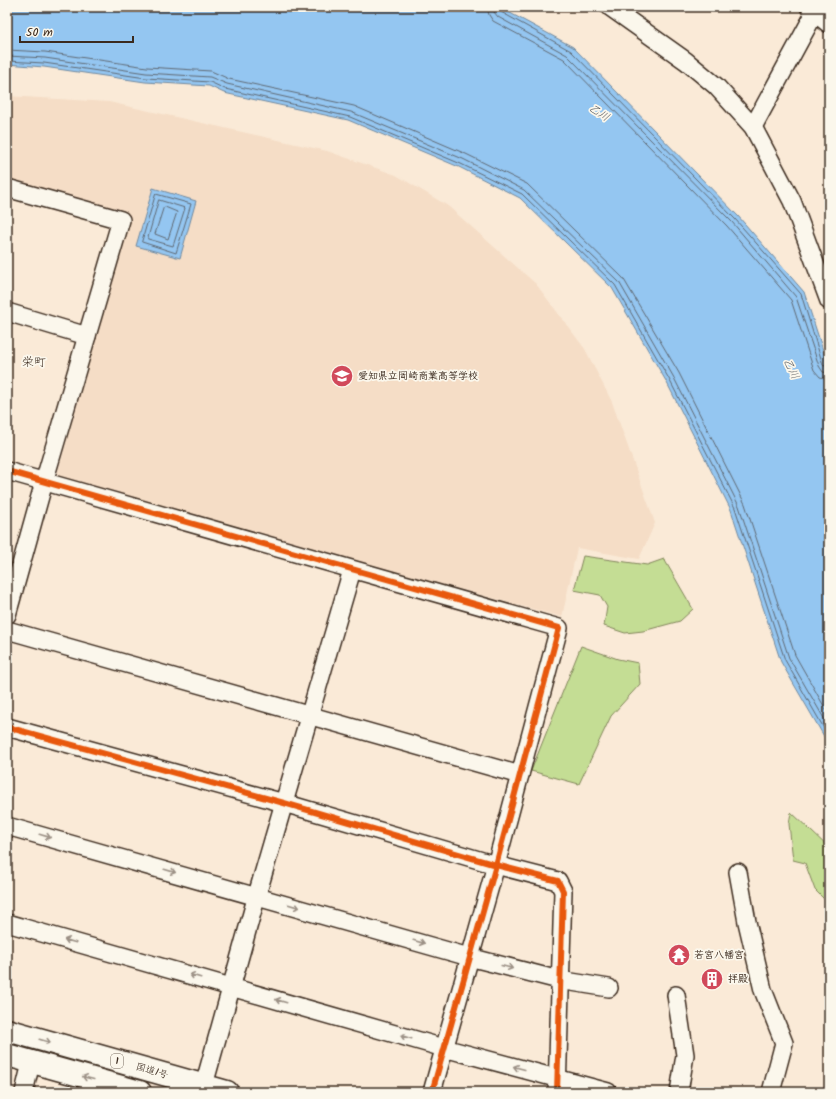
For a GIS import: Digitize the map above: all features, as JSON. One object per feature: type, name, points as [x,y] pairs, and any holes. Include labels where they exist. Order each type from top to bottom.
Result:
[{"type":"highway","name":"国道1号","points":[[7,1030],[203,1089],[227,1092]]},
{"type":"highway","points":[[7,1055],[31,1063],[140,1092]]},
{"type":"street","points":[[610,7],[686,61],[716,86],[753,127],[792,201],[829,301]]},
{"type":"street","points":[[753,127],[819,11]]},
{"type":"street","points":[[7,188],[121,220],[44,482],[7,615]]},
{"type":"street","points":[[7,312],[87,336]]},
{"type":"street","points":[[7,471],[559,628],[496,865],[432,1092]]},
{"type":"street","points":[[203,1089],[233,987],[257,896],[352,570]]},
{"type":"street","points":[[7,630],[520,775]]},
{"type":"street","points":[[7,727],[284,803],[496,865],[558,881],[563,890],[559,980],[557,1085]]},
{"type":"street","points":[[7,826],[469,957],[559,980],[609,988]]},
{"type":"street","points":[[738,872],[747,922],[763,990],[784,1043],[771,1092]]},
{"type":"street","points":[[7,923],[444,1048],[557,1085],[608,1092]]},
{"type":"street","points":[[676,995],[685,1055],[679,1092]]},
{"type":"street","points":[[24,1092],[31,1063]]},
{"type":"shaded area","name":"愛知県立岡崎商業高等学校","points":[[7,96],[109,102],[327,151],[396,175],[448,206],[536,284],[585,349],[612,402],[655,523],[639,559],[577,548],[562,617],[56,479],[128,218],[7,180]]},
{"type":"green space","points":[[583,556],[647,565],[664,559],[693,609],[680,621],[643,631],[625,633],[604,626],[607,607],[600,595],[574,590]]},
{"type":"green space","points":[[581,646],[618,659],[638,663],[640,684],[611,716],[579,784],[531,771]]},
{"type":"green space","points":[[791,812],[829,848],[829,904],[815,890],[805,863],[793,860],[789,824]]},
{"type":"water","name":"乙川","points":[[7,7],[499,7],[573,47],[738,216],[804,292],[829,369],[829,745],[781,662],[731,510],[666,381],[612,288],[520,198],[459,167],[348,120],[224,93],[209,86],[145,82],[44,67],[7,64]]},
{"type":"water","points":[[153,188],[196,201],[180,258],[136,246]]},
{"type":"cycle path","points":[[7,471],[559,628],[496,865],[432,1092]]},
{"type":"cycle path","points":[[7,727],[284,803],[496,865],[558,881],[563,891],[557,1092]]},
{"type":"place","name":"愛知県立岡崎商業高等学校","points":[[342,376]]},
{"type":"place","name":"若宮八幡宮","points":[[679,955]]},
{"type":"place","name":"拝殿","points":[[712,979]]},
{"type":"district","name":"栄町","points":[[34,362]]}]
